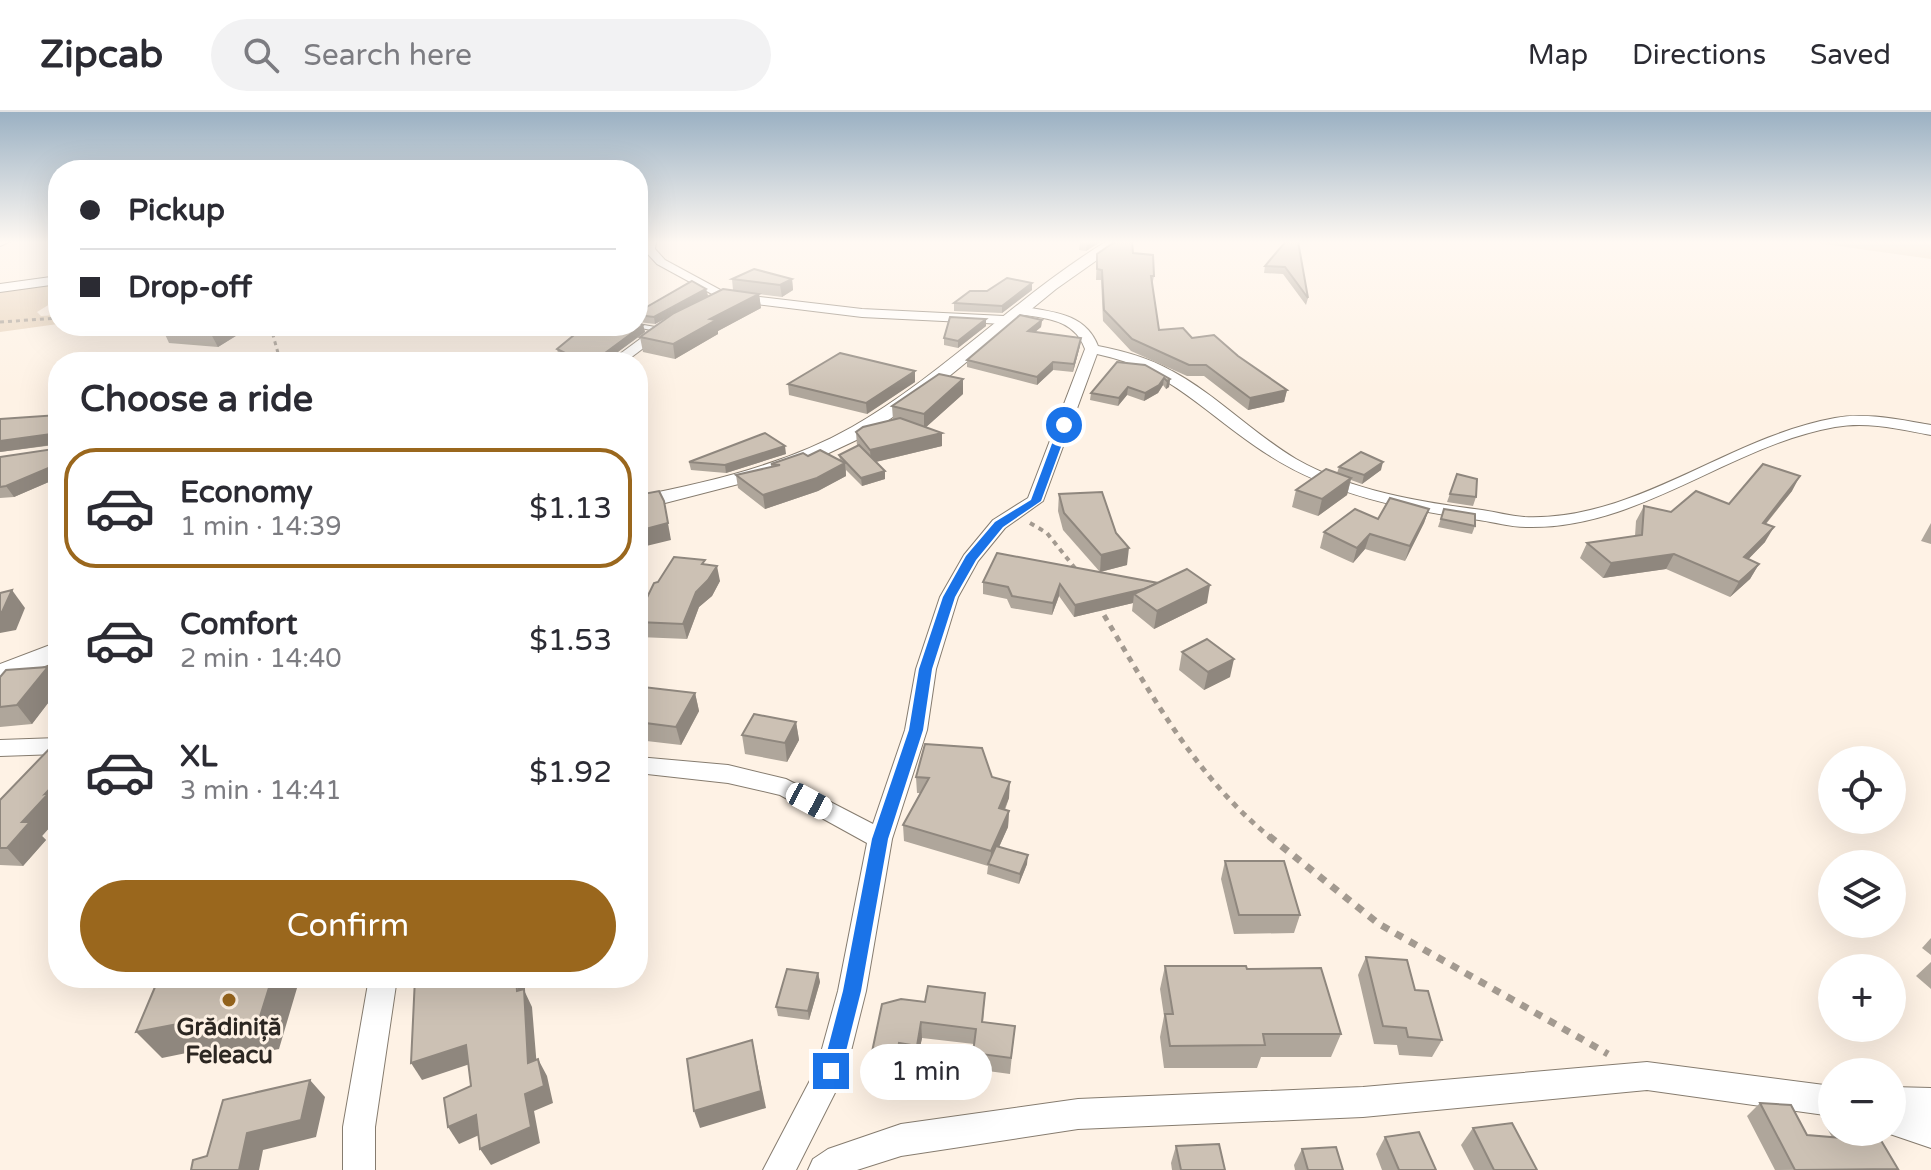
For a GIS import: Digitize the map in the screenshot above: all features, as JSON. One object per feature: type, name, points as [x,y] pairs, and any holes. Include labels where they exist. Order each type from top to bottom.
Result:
[{"type":"street","points":[[704,290],[717,299],[862,313],[1012,315],[1076,323],[1090,338],[1092,349],[1035,501],[999,524],[970,559],[949,597],[926,669],[916,730],[880,839],[852,991],[831,1071],[779,1170]]},
{"type":"street","points":[[648,500],[789,461],[856,433],[923,388],[1046,290]]},
{"type":"street","points":[[630,352],[666,326]]},
{"type":"street","points":[[1092,349],[1143,361],[1179,378],[1270,450],[1321,476],[1387,499],[1457,513],[1532,522],[1594,513],[1675,486],[1785,434],[1838,421],[1884,422],[1931,430]]},
{"type":"street","points":[[0,674],[48,655]]},
{"type":"street","points":[[0,748],[48,746]]},
{"type":"street","points":[[648,766],[728,774],[786,788],[880,839]]},
{"type":"street","points":[[359,1170],[359,1127],[381,988]]},
{"type":"street","points":[[824,1170],[839,1160],[901,1140],[1078,1114],[1363,1102],[1647,1076],[1818,1099]]},
{"type":"street","points":[[1906,1102],[1931,1103]]},
{"type":"street","points":[[1906,1124],[1931,1132]]},
{"type":"lane","points":[[648,326],[666,326]]},
{"type":"path","points":[[0,322],[48,319]]},
{"type":"path","points":[[1016,514],[1047,533],[1070,558],[1085,584]]},
{"type":"path","points":[[1093,597],[1178,738],[1240,813],[1379,924],[1647,1076]]},
{"type":"shaded area","points":[[0,290],[48,290],[48,305],[37,312],[41,316],[48,316],[48,325],[0,332]]},
{"type":"building","points":[[676,290],[703,290],[654,317],[648,316],[648,306]]},
{"type":"building","points":[[720,290],[759,294],[710,319],[716,320],[673,344],[640,337],[648,336],[648,331],[674,313]]},
{"type":"building","points":[[1022,290],[1002,306],[954,303],[970,291]]},
{"type":"building","points":[[1103,290],[1153,290],[1159,330],[1183,328],[1192,338],[1214,335],[1287,390],[1250,398],[1206,365],[1189,365],[1132,339],[1104,310]]},
{"type":"building","points":[[1020,315],[1042,320],[1028,331],[1081,338],[1074,364],[1053,362],[1037,377],[967,360]]},
{"type":"building","points":[[950,317],[986,319],[958,341],[944,338]]},
{"type":"building","points":[[573,336],[628,336],[606,352],[563,352],[557,349]]},
{"type":"building","points":[[840,353],[915,371],[866,403],[788,384]]},
{"type":"building","points":[[1117,362],[1145,365],[1170,379],[1167,381],[1164,378],[1145,393],[1128,387],[1119,398],[1091,393]]},
{"type":"building","points":[[939,374],[963,379],[924,414],[892,406]]},
{"type":"building","points":[[48,416],[48,434],[0,441],[0,419]]},
{"type":"building","points":[[900,418],[942,433],[870,450],[856,432],[863,427]]},
{"type":"building","points":[[765,433],[785,446],[725,465],[689,462]]},
{"type":"building","points":[[859,445],[885,471],[861,478],[839,455]]},
{"type":"building","points":[[48,450],[48,468],[0,487],[0,457]]},
{"type":"building","points":[[820,450],[845,463],[817,478],[763,495],[736,475],[780,465],[771,464],[803,453],[808,456]]},
{"type":"building","points":[[1361,452],[1383,462],[1364,475],[1339,467]]},
{"type":"building","points":[[1763,464],[1800,476],[1763,523],[1774,527],[1744,557],[1759,564],[1739,582],[1674,554],[1611,563],[1587,543],[1642,535],[1644,506],[1671,512],[1696,491],[1729,504]]},
{"type":"building","points":[[1326,469],[1351,478],[1322,499],[1296,490]]},
{"type":"building","points":[[1457,474],[1477,479],[1476,497],[1450,494]]},
{"type":"building","points":[[659,491],[668,523],[648,528],[648,493]]},
{"type":"building","points":[[1102,492],[1116,533],[1129,548],[1101,555],[1064,513],[1059,494]]},
{"type":"building","points":[[1390,498],[1429,509],[1410,546],[1370,534],[1357,548],[1324,532],[1355,509],[1378,519]]},
{"type":"building","points":[[1444,509],[1475,514],[1475,526],[1441,519]]},
{"type":"building","points":[[997,553],[1158,583],[1075,605],[1060,584],[1053,603],[1012,596],[1008,587],[983,582]]},
{"type":"building","points":[[674,557],[705,560],[702,564],[717,566],[696,592],[683,624],[648,622],[648,595],[654,583],[658,582]]},
{"type":"building","points":[[1187,569],[1210,585],[1157,611],[1134,594]]},
{"type":"building","points":[[12,590],[2,612],[0,612],[0,593]]},
{"type":"building","points":[[1207,639],[1234,659],[1208,672],[1182,652]]},
{"type":"building","points":[[48,667],[17,705],[0,707],[0,677],[6,670]]},
{"type":"building","points":[[648,688],[695,693],[676,727],[648,723]]},
{"type":"building","points":[[754,714],[796,722],[785,743],[742,735]]},
{"type":"building","points":[[925,744],[982,748],[992,777],[1010,782],[999,808],[1009,811],[991,851],[903,825],[929,778],[916,777]]},
{"type":"building","points":[[48,750],[48,791],[45,794],[48,794],[22,822],[30,822],[7,848],[0,848],[0,800]]},
{"type":"building","points":[[996,846],[1028,855],[1020,874],[988,864]]},
{"type":"building","points":[[1225,861],[1284,861],[1300,915],[1239,915]]},
{"type":"building","points":[[1366,957],[1407,960],[1415,990],[1428,991],[1442,1040],[1408,1037],[1406,1028],[1383,1026]]},
{"type":"building","points":[[1165,966],[1321,968],[1341,1034],[1263,1034],[1265,1045],[1170,1046],[1165,1014],[1173,1014]]},
{"type":"building","points":[[787,969],[818,973],[808,1011],[776,1007]]},
{"type":"building","points":[[928,986],[985,993],[982,1022],[1015,1026],[1011,1058],[973,1053],[976,1029],[921,1022],[917,1046],[899,1043],[897,1055],[872,1052],[882,1004],[901,999],[925,1002]]},
{"type":"building","points":[[155,988],[269,988],[258,1023],[188,1036],[193,1021],[136,1032]]},
{"type":"building","points":[[415,988],[524,989],[528,1063],[538,1059],[544,1086],[525,1094],[531,1127],[480,1149],[476,1115],[448,1127],[444,1098],[471,1086],[466,1045],[411,1063]]},
{"type":"building","points":[[752,1040],[761,1091],[694,1111],[687,1059]]},
{"type":"building","points":[[310,1080],[301,1120],[247,1133],[239,1170],[191,1170],[193,1160],[207,1156],[223,1100]]},
{"type":"building","points":[[1760,1103],[1791,1105],[1807,1135],[1818,1136],[1818,1146],[1884,1146],[1898,1169],[1795,1170]]},
{"type":"building","points":[[1512,1123],[1537,1170],[1494,1170],[1473,1128]]},
{"type":"building","points":[[1419,1132],[1436,1170],[1399,1170],[1385,1137]]},
{"type":"building","points":[[1219,1144],[1225,1170],[1181,1170],[1176,1146]]},
{"type":"building","points":[[1336,1147],[1343,1170],[1308,1170],[1302,1149]]},
{"type":"place","name":"Grădiniță Feleacu","points":[[229,1000]]},
{"type":"route","points":[[831,1071],[852,991],[880,839],[916,730],[926,669],[949,597],[970,559],[999,524],[1035,501],[1064,425]]}]
